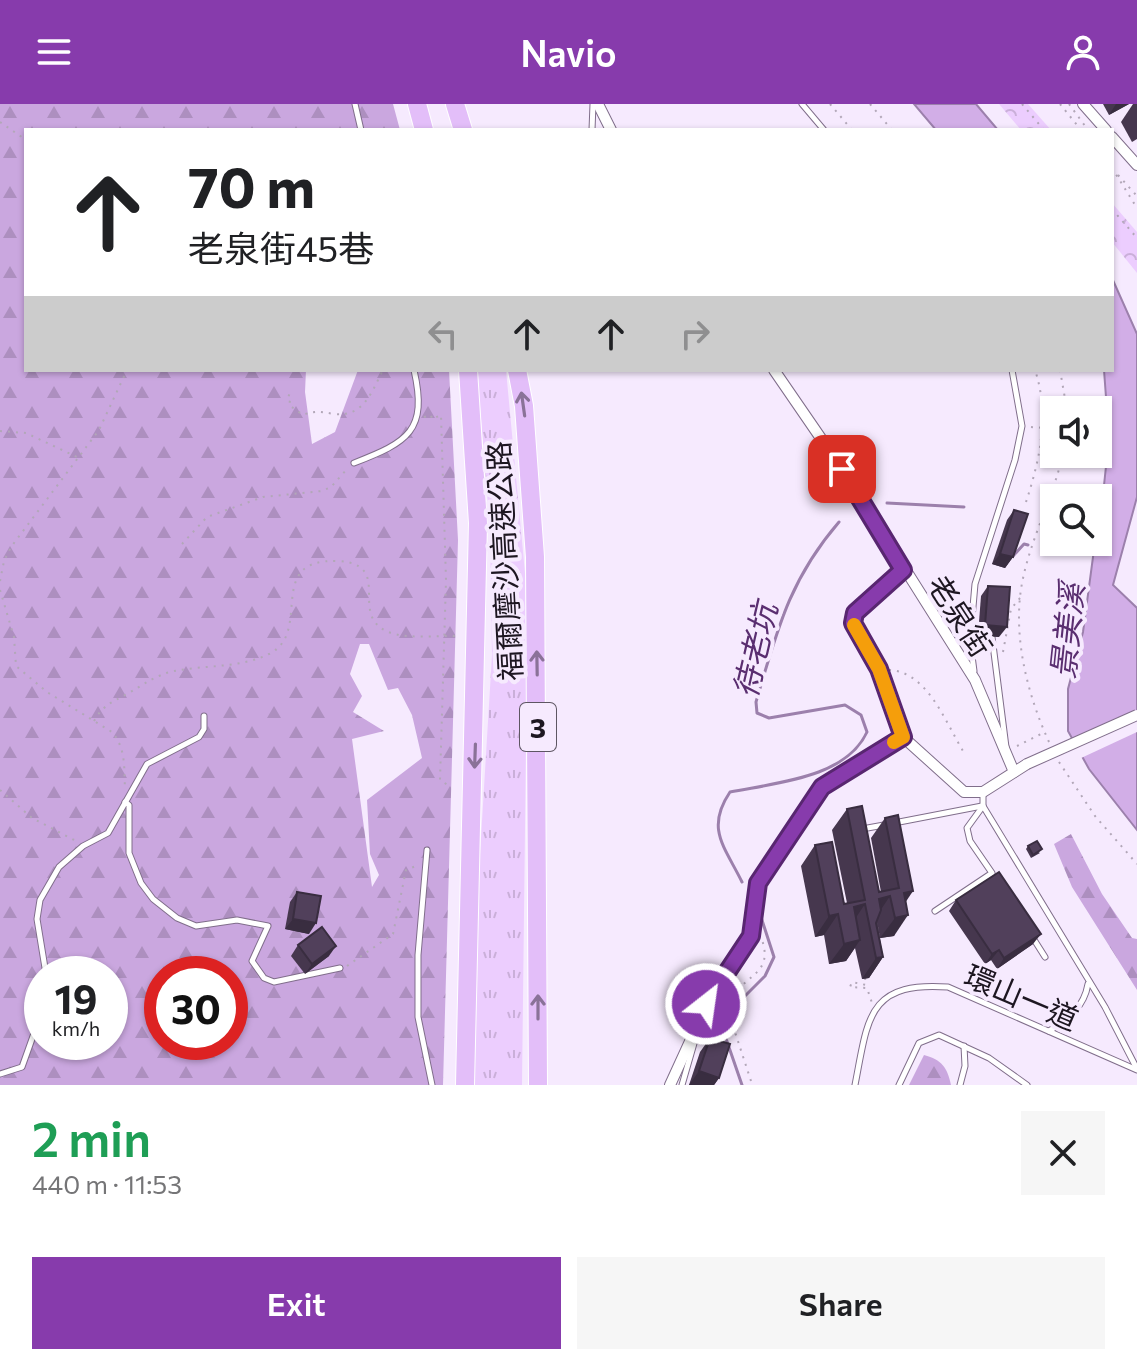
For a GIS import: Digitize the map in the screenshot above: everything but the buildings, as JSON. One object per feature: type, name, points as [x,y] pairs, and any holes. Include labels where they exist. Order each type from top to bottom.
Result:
[{"type":"highway","points":[[417,104],[423,128]]},
{"type":"highway","points":[[455,104],[462,128]]},
{"type":"highway","name":"福爾摩沙高速公路","points":[[464,1081],[478,538],[468,372]]},
{"type":"highway","name":"福爾摩沙高速公路","points":[[517,372],[524,406],[535,557],[538,1085]]},
{"type":"street","points":[[596,104],[610,128]]},
{"type":"street","points":[[1083,104],[1104,128]]},
{"type":"street","points":[[1114,139],[1137,165]]},
{"type":"street","name":"老泉街","points":[[775,372],[842,469],[975,680],[980,697],[1012,747],[1014,772]]},
{"type":"street","points":[[670,1085],[698,1020],[725,971],[751,936],[758,883],[822,787],[903,737],[964,792],[983,792],[1014,772],[1137,715]]},
{"type":"lane","points":[[355,104],[361,128]]},
{"type":"lane","points":[[592,128],[596,104]]},
{"type":"lane","points":[[802,104],[822,128]]},
{"type":"lane","points":[[354,463],[404,439],[418,418],[421,403],[414,372]]},
{"type":"lane","points":[[975,680],[970,641],[975,584],[1015,460],[1022,426],[1012,372]]},
{"type":"lane","points":[[903,570],[855,613],[853,623],[879,669],[903,737]]},
{"type":"lane","points":[[992,637],[1004,720],[1012,747]]},
{"type":"lane","points":[[42,956],[38,940],[40,900],[59,867],[83,846],[108,833],[147,764],[199,737],[204,729],[204,716]]},
{"type":"lane","points":[[983,792],[983,806],[1105,1007],[1137,1070]]},
{"type":"lane","points":[[125,802],[129,805],[127,844],[141,883],[147,893],[177,918],[196,926],[237,920],[268,926],[252,961],[264,978],[274,982],[340,968]]},
{"type":"lane","points":[[859,829],[983,806]]},
{"type":"lane","points":[[983,806],[967,828],[970,841],[999,885]]},
{"type":"lane","points":[[427,850],[418,955],[418,1017],[432,1085]]},
{"type":"lane","points":[[935,911],[992,873]]},
{"type":"lane","points":[[1030,933],[1045,957]]},
{"type":"lane","points":[[1049,1031],[1078,1009],[1086,997],[1088,983]]},
{"type":"lane","name":"環山一道","points":[[875,1009],[888,994],[923,985],[948,987],[1137,1070]]},
{"type":"lane","points":[[855,1085],[875,1009]]},
{"type":"lane","points":[[682,1085],[696,1043],[698,1020]]},
{"type":"lane","points":[[899,1085],[919,1043],[939,1035],[964,1045],[1027,1085]]},
{"type":"lane","points":[[960,1085],[965,1066],[964,1045]]},
{"type":"lane","points":[[0,1074],[22,1067],[24,1060]]},
{"type":"path","points":[[830,104],[850,128]]},
{"type":"path","points":[[870,104],[890,128]]},
{"type":"path","points":[[1022,104],[1042,128]]},
{"type":"path","points":[[1060,104],[1079,128]]},
{"type":"path","points":[[1069,104],[1087,128]]},
{"type":"path","points":[[0,122],[24,139]]},
{"type":"path","points":[[1114,170],[1137,196]]},
{"type":"path","points":[[1114,171],[1137,208]]},
{"type":"path","points":[[1114,211],[1137,238]]},
{"type":"path","points":[[0,581],[11,547],[99,430],[126,372]]},
{"type":"path","points":[[289,396],[289,405],[303,415],[317,410],[355,413],[363,407],[382,372]]},
{"type":"path","points":[[1036,372],[1042,396]]},
{"type":"path","points":[[1060,372],[1065,396]]},
{"type":"path","points":[[418,418],[441,415],[445,635],[440,780],[451,787]]},
{"type":"path","points":[[1022,426],[1040,428]]},
{"type":"path","points":[[0,431],[26,433],[78,457]]},
{"type":"path","points":[[1026,502],[1039,463],[1039,439]]},
{"type":"path","points":[[182,544],[207,517],[263,497],[322,491],[354,463]]},
{"type":"path","points":[[1002,659],[1011,609],[1020,597],[1059,468]]},
{"type":"path","points":[[94,721],[110,701],[151,678],[252,661],[283,646],[290,635],[293,585],[305,569],[324,561],[355,563],[364,570],[369,581],[368,607],[380,628],[391,633],[459,636]]},
{"type":"path","points":[[0,590],[14,637],[16,666],[47,692],[120,741],[125,802]]},
{"type":"path","points":[[879,669],[897,670],[926,688],[963,751]]},
{"type":"path","points":[[1012,747],[1044,732]]},
{"type":"path","points":[[0,790],[32,818],[83,846]]},
{"type":"path","points":[[340,968],[387,941],[397,925],[406,870],[414,865],[425,868]]},
{"type":"path","points":[[751,1081],[731,1013],[733,996],[760,973],[764,963],[766,954],[754,915]]},
{"type":"path","points":[[865,978],[866,985],[850,984],[851,989],[867,988],[875,1009]]},
{"type":"green space","points":[[0,104],[393,104],[399,128],[24,128],[24,372],[306,372],[305,392],[312,444],[335,432],[357,372],[449,372],[458,540],[443,1085],[0,1085]],"holes":[[[360,644],[369,644],[388,690],[398,688],[412,715],[422,758],[367,800],[370,854],[379,875],[372,887],[352,739],[384,731],[353,712],[362,696],[350,674]]]},
{"type":"green space","points":[[999,104],[1028,104],[1049,128],[1019,128]]},
{"type":"green space","points":[[1114,205],[1137,232],[1137,273],[1114,244]]},
{"type":"green space","points":[[477,372],[506,372],[525,573],[527,658],[522,1085],[475,1085],[475,937],[492,655],[490,529]]},
{"type":"green space","points":[[1071,834],[1102,894],[1132,938],[1137,939],[1137,990],[1072,887],[1054,844]]},
{"type":"green space","points":[[924,1055],[943,1065],[951,1085],[909,1085]]},
{"type":"shaded area","points":[[914,104],[976,104],[996,128],[934,128]]},
{"type":"shaded area","points":[[1114,282],[1137,334],[1137,497],[1113,585],[1137,608],[1137,830],[1089,769],[1068,731],[1068,689],[1083,632],[1093,556],[1112,556],[1112,484],[1104,484],[1106,468],[1112,468],[1112,396],[1106,396],[1104,372],[1114,372]]},
{"type":"pier","points":[[1137,711],[1137,732],[1079,759],[1070,743]]},
{"type":"waterway","name":"待老坑","points":[[887,503],[964,507]]},
{"type":"waterway","name":"待老坑","points":[[742,882],[724,848],[718,828],[719,817],[730,792],[788,781],[826,769],[843,760],[867,732],[861,715],[845,705],[769,718],[757,713],[756,702],[771,652],[796,586],[839,522]]},
{"type":"waterway","name":"待老坑","points":[[1013,556],[1024,544],[1028,545]]},
{"type":"waterway","name":"待老坑","points":[[741,1000],[765,976],[774,957],[760,914]]},
{"type":"waterway","name":"待老坑","points":[[722,1027],[742,1085]]},
{"type":"slow traffic","points":[[854,625],[887,689],[903,737],[894,742]]},
{"type":"route","points":[[706,1004],[751,936],[758,883],[822,787],[903,737],[879,669],[853,623],[855,613],[903,570],[842,469]]},
{"type":"water label","name":"景美溪","points":[[1066,631]]}]
